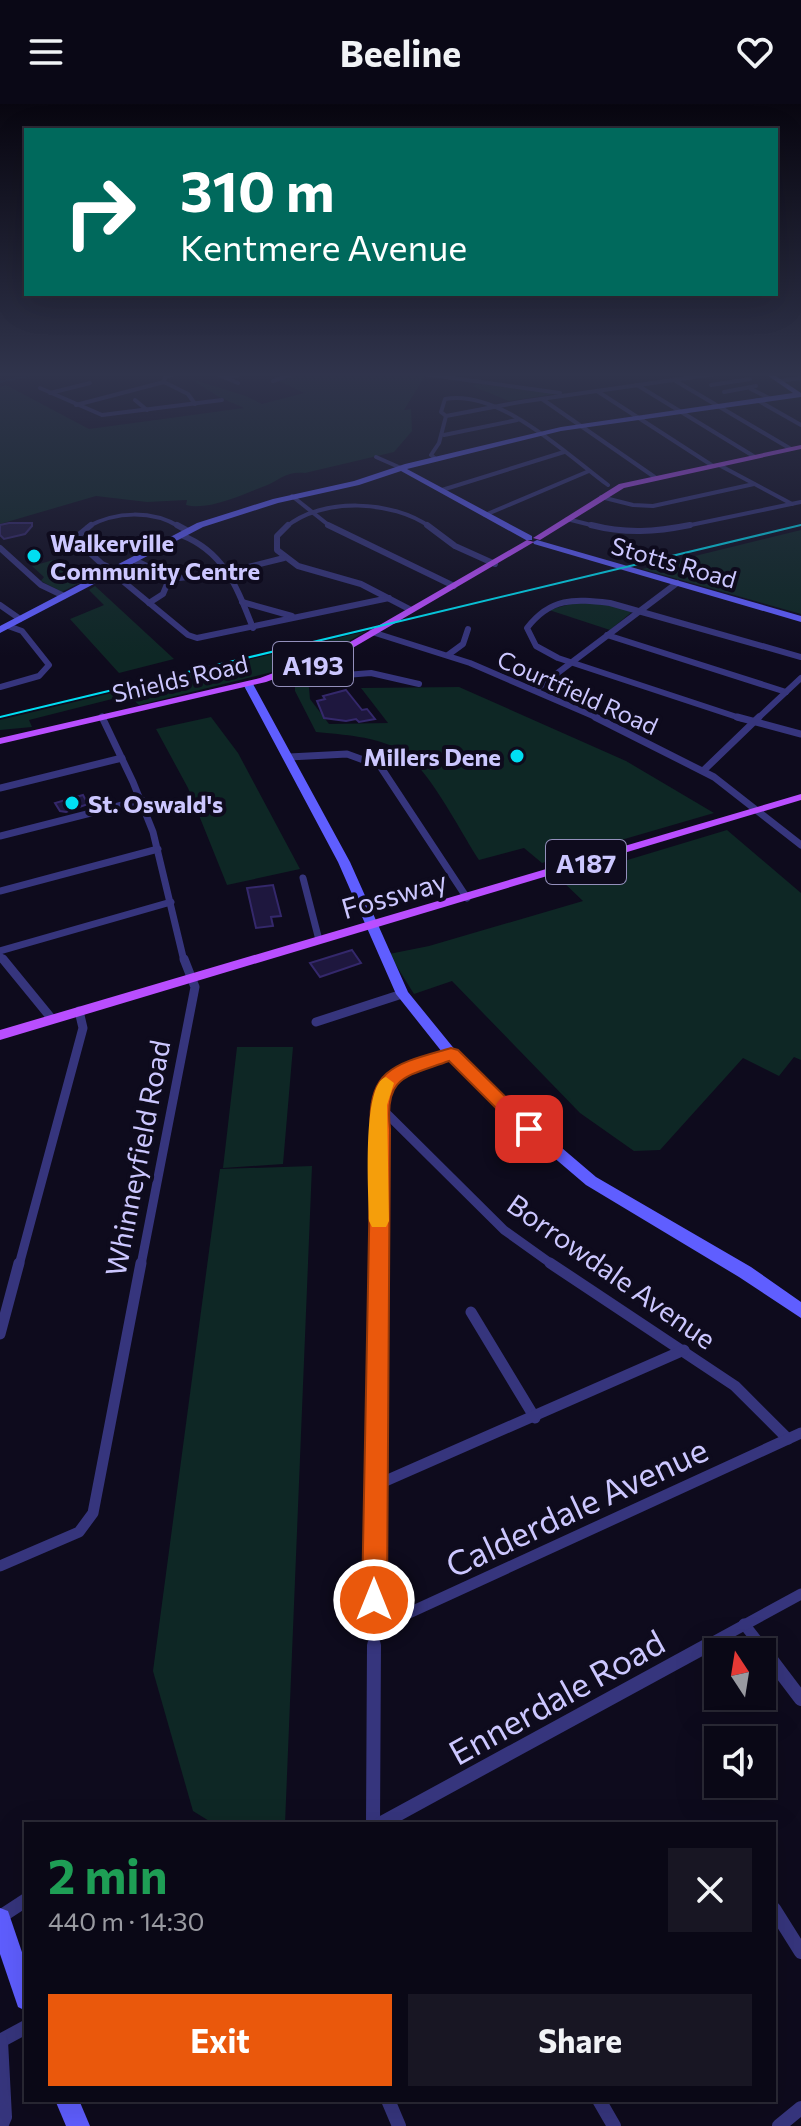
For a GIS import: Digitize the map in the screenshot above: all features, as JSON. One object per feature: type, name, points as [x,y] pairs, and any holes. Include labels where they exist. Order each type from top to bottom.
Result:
[{"type":"main road","name":"A193","points":[[656,478],[705,467]]},
{"type":"main road","name":"Shields Road","points":[[0,741],[248,684],[311,664],[495,564],[601,497],[622,486],[656,478]]},
{"type":"main road","name":"Fossway","points":[[0,1035],[801,797]]},
{"type":"street","points":[[442,490],[515,467]]},
{"type":"street","points":[[584,467],[608,485]]},
{"type":"street","points":[[641,467],[656,478]]},
{"type":"street","points":[[721,467],[792,504]]},
{"type":"street","points":[[4,628],[184,533],[292,496],[356,483],[401,468]]},
{"type":"street","name":"Stotts Road","points":[[401,468],[534,540],[801,619]]},
{"type":"street","points":[[485,515],[589,471]]},
{"type":"street","points":[[601,497],[633,505],[653,506],[754,484]]},
{"type":"street","points":[[292,496],[335,529],[454,586]]},
{"type":"street","points":[[567,519],[615,531],[652,533],[801,502]]},
{"type":"street","points":[[411,610],[361,584],[298,566],[284,558],[276,545],[278,533],[290,522],[312,514],[351,508],[402,513],[425,523],[456,547],[495,564]]},
{"type":"street","points":[[253,628],[230,572],[194,540],[160,517],[136,515],[105,519],[85,528],[78,536],[81,545],[111,572],[188,635],[201,638],[253,628],[389,598]]},
{"type":"street","points":[[2,550],[41,585],[64,596]]},
{"type":"street","points":[[2,550],[14,550]]},
{"type":"street","points":[[170,579],[230,572],[284,558]]},
{"type":"street","points":[[134,560],[163,572],[170,579]]},
{"type":"street","points":[[149,603],[161,596],[170,579]]},
{"type":"street","points":[[535,690],[677,583]]},
{"type":"street","points":[[801,657],[608,601],[582,600],[557,604],[535,615],[527,628],[532,641],[550,654],[754,723],[801,734]]},
{"type":"street","points":[[242,602],[301,617]]},
{"type":"street","points":[[0,605],[20,619]]},
{"type":"street","points":[[0,687],[39,676],[49,665],[22,631],[4,628]]},
{"type":"street","points":[[448,655],[463,644],[468,629]]},
{"type":"street","name":"Courtfield Road","points":[[372,632],[448,655],[535,690],[704,770],[801,845]]},
{"type":"street","points":[[607,635],[786,692]]},
{"type":"street","points":[[311,664],[333,676],[371,673],[419,684]]},
{"type":"street","points":[[704,770],[801,678]]},
{"type":"street","points":[[248,684],[344,862],[402,994],[451,1054],[520,1121],[591,1181],[745,1272],[801,1311]]},
{"type":"street","name":"Whinneyfield Road","points":[[0,1566],[79,1532],[93,1513],[195,987],[182,962],[158,849],[142,800],[102,717]]},
{"type":"street","points":[[289,757],[347,754],[380,766],[467,898]]},
{"type":"street","points":[[0,788],[122,758]]},
{"type":"street","points":[[0,836],[142,800]]},
{"type":"street","points":[[0,891],[158,849]]},
{"type":"street","points":[[303,878],[319,940]]},
{"type":"street","points":[[52,1019],[0,953],[171,902]]},
{"type":"street","points":[[316,1022],[402,994]]},
{"type":"street","points":[[0,1334],[83,1028],[79,1011]]},
{"type":"street","points":[[373,1822],[374,1486],[381,1129],[378,1105],[385,1084],[395,1074],[451,1054]]},
{"type":"street","name":"Borrowdale Avenue","points":[[378,1105],[504,1230],[735,1386],[788,1439]]},
{"type":"street","points":[[471,1312],[535,1418]]},
{"type":"street","points":[[374,1486],[535,1418],[684,1350]]},
{"type":"street","name":"Calderdale Avenue","points":[[374,1629],[801,1433]]},
{"type":"street","name":"Ennerdale Road","points":[[384,1822],[801,1594]]},
{"type":"street","points":[[744,1624],[801,1699]]},
{"type":"street","points":[[24,1901],[0,1918],[24,1993]]},
{"type":"street","points":[[776,1912],[801,1952]]},
{"type":"street","points":[[1,2126],[5,2117],[0,2041],[24,2028]]},
{"type":"street","points":[[68,2102],[78,2126]]},
{"type":"street","points":[[389,2102],[399,2126]]},
{"type":"street","points":[[600,2102],[614,2126]]},
{"type":"street","points":[[779,2126],[801,2108]]},
{"type":"green space","points":[[0,467],[329,467],[288,475],[236,497],[205,506],[186,505],[187,500],[147,502],[96,496],[0,524]]},
{"type":"green space","points":[[801,530],[801,614],[642,569]]},
{"type":"green space","points":[[57,559],[76,578],[84,580],[62,592],[41,581],[44,577],[32,566]]},
{"type":"green space","points":[[95,586],[174,659],[119,673],[70,619],[104,605],[89,590]]},
{"type":"green space","points":[[602,602],[633,611],[610,630],[549,610],[574,603]]},
{"type":"green space","points":[[367,631],[323,655],[288,668],[139,705],[128,695],[29,720],[32,727],[0,730],[0,720]]},
{"type":"green space","points":[[308,677],[310,699],[329,724],[388,723],[361,688],[459,687],[626,761],[714,813],[542,863],[524,848],[479,860],[443,800],[411,758],[390,745],[370,739],[316,732],[295,691],[295,680]]},
{"type":"green space","points":[[211,717],[238,753],[300,869],[227,885],[188,788],[156,729]]},
{"type":"green space","points":[[727,830],[801,893],[801,1060],[794,1057],[779,1076],[743,1058],[660,1150],[634,1151],[580,1113],[452,981],[414,994],[389,954],[429,946],[583,901],[561,880]]},
{"type":"green space","points":[[237,1047],[293,1047],[283,1164],[223,1168]]},
{"type":"green space","points":[[312,1166],[285,1822],[211,1822],[193,1811],[153,1671],[220,1169]]},
{"type":"building","points":[[32,523],[32,526],[25,534],[4,539],[0,535],[0,525]]},
{"type":"building","points":[[346,690],[362,710],[367,709],[375,719],[359,722],[356,719],[324,718],[317,701],[325,699],[323,696]]},
{"type":"building","name":"St. Oswald's","points":[[83,795],[88,804],[66,812],[60,811],[55,803]]},
{"type":"building","points":[[273,885],[281,916],[271,917],[273,926],[256,928],[247,888]]},
{"type":"building","points":[[352,950],[361,963],[320,977],[310,963]]},
{"type":"tram line","points":[[0,717],[801,525]]},
{"type":"slow traffic","points":[[379,1221],[381,1129],[378,1105],[386,1083]]},
{"type":"place","name":"Walkerville Community Centre","points":[[34,556]]},
{"type":"place","name":"Millers Dene","points":[[517,756]]},
{"type":"place","name":"St. Oswald's","points":[[72,803]]},
{"type":"route","points":[[374,1600],[381,1129],[378,1105],[385,1084],[395,1074],[451,1054],[529,1129]]}]
